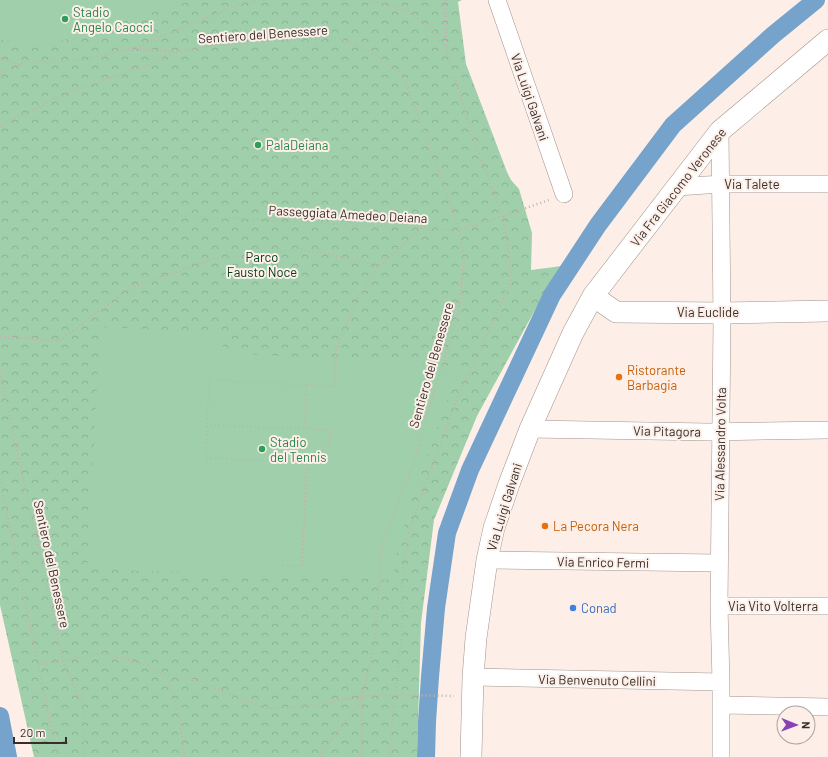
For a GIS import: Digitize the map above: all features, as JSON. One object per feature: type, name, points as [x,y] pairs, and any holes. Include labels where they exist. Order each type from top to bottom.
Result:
[{"type":"street","name":"Via Luigi Galvani","points":[[497,0],[564,194]]},
{"type":"street","name":"Via Fra Giacomo Veronese","points":[[593,296],[720,131],[828,40]]},
{"type":"street","name":"Via Alessandro Volta","points":[[720,131],[721,432],[718,606],[721,682],[721,757]]},
{"type":"street","name":"Via Talete","points":[[677,187],[721,184],[828,184]]},
{"type":"street","name":"Via Luigi Galvani","points":[[471,757],[473,677],[476,638],[494,528],[530,429],[573,333],[593,296]]},
{"type":"street","name":"Via Euclide","points":[[593,296],[616,312],[721,313],[828,311]]},
{"type":"street","name":"Via Pitagora","points":[[530,429],[721,432],[828,430]]},
{"type":"street","name":"Via Enrico Fermi","points":[[488,560],[719,563]]},
{"type":"street","name":"Via Vito Volterra","points":[[718,606],[828,606]]},
{"type":"street","name":"Via Benvenuto Cellini","points":[[473,677],[721,682]]},
{"type":"street","points":[[721,705],[828,707]]},
{"type":"path","points":[[0,74],[25,62],[76,61],[132,49],[239,4],[264,0]]},
{"type":"path","points":[[369,0],[408,11],[429,26],[446,48]]},
{"type":"path","points":[[389,757],[402,635],[402,581],[407,538],[458,396],[510,284],[510,259],[503,216],[472,135],[446,48],[445,0]]},
{"type":"path","name":"Sentiero del Benessere","points":[[132,49],[176,52],[211,46],[339,38],[368,51],[402,73],[459,230],[464,258],[459,309],[412,467],[382,545],[375,641],[362,696],[361,757]]},
{"type":"path","name":"Sentiero del Benessere","points":[[0,126],[67,93],[148,66],[176,52]]},
{"type":"path","points":[[0,58],[20,65]]},
{"type":"path","name":"Passeggiata Amedeo Deiana","points":[[165,214],[459,230],[526,209],[564,194]]},
{"type":"path","points":[[207,425],[332,430],[328,444],[314,462],[206,458],[207,425],[209,380],[335,387],[336,351],[356,300],[379,266],[422,228]]},
{"type":"path","points":[[0,337],[59,341],[130,288],[214,259],[304,249],[379,266]]},
{"type":"path","name":"Sentiero del Benessere","points":[[0,372],[63,661],[83,706],[84,757]]},
{"type":"path","points":[[305,430],[306,385]]},
{"type":"path","points":[[284,565],[302,566],[307,462]]},
{"type":"path","points":[[0,479],[57,757]]},
{"type":"path","points":[[38,665],[100,653],[145,664],[169,680],[179,716],[184,757]]},
{"type":"path","points":[[157,672],[184,676],[260,706],[276,709],[362,696],[395,694],[412,696],[448,696]]},
{"type":"path","points":[[321,757],[323,750],[342,726],[362,696]]},
{"type":"green space","name":"Parco Fausto Noce","points":[[0,0],[462,0],[458,2],[466,64],[507,172],[511,180],[519,189],[532,233],[531,270],[562,266],[541,299],[477,416],[434,520],[421,623],[417,757],[34,757],[0,605]]},
{"type":"green space","name":"Stadio Angelo Caocci","points":[[0,0],[193,0],[42,47],[25,46],[0,39]]},
{"type":"green space","name":"Stadio del Tennis","points":[[100,327],[222,333],[223,353],[463,366],[448,399],[412,498],[397,551],[393,580],[87,569]]},
{"type":"waterway","points":[[426,757],[430,677],[436,608],[447,533],[470,470],[552,295],[598,225],[673,125],[773,35],[816,0]]},
{"type":"waterway","points":[[0,716],[8,757]]},
{"type":"place","name":"Stadio Angelo Caocci","points":[[65,19]]},
{"type":"place","name":"PalaDeiana","points":[[258,145]]},
{"type":"place","name":"Ristorante Barbagia","points":[[619,377]]},
{"type":"place","name":"Stadio del Tennis","points":[[262,449]]},
{"type":"place","name":"La Pecora Nera","points":[[545,526]]},
{"type":"place","name":"Conad","points":[[573,608]]}]
